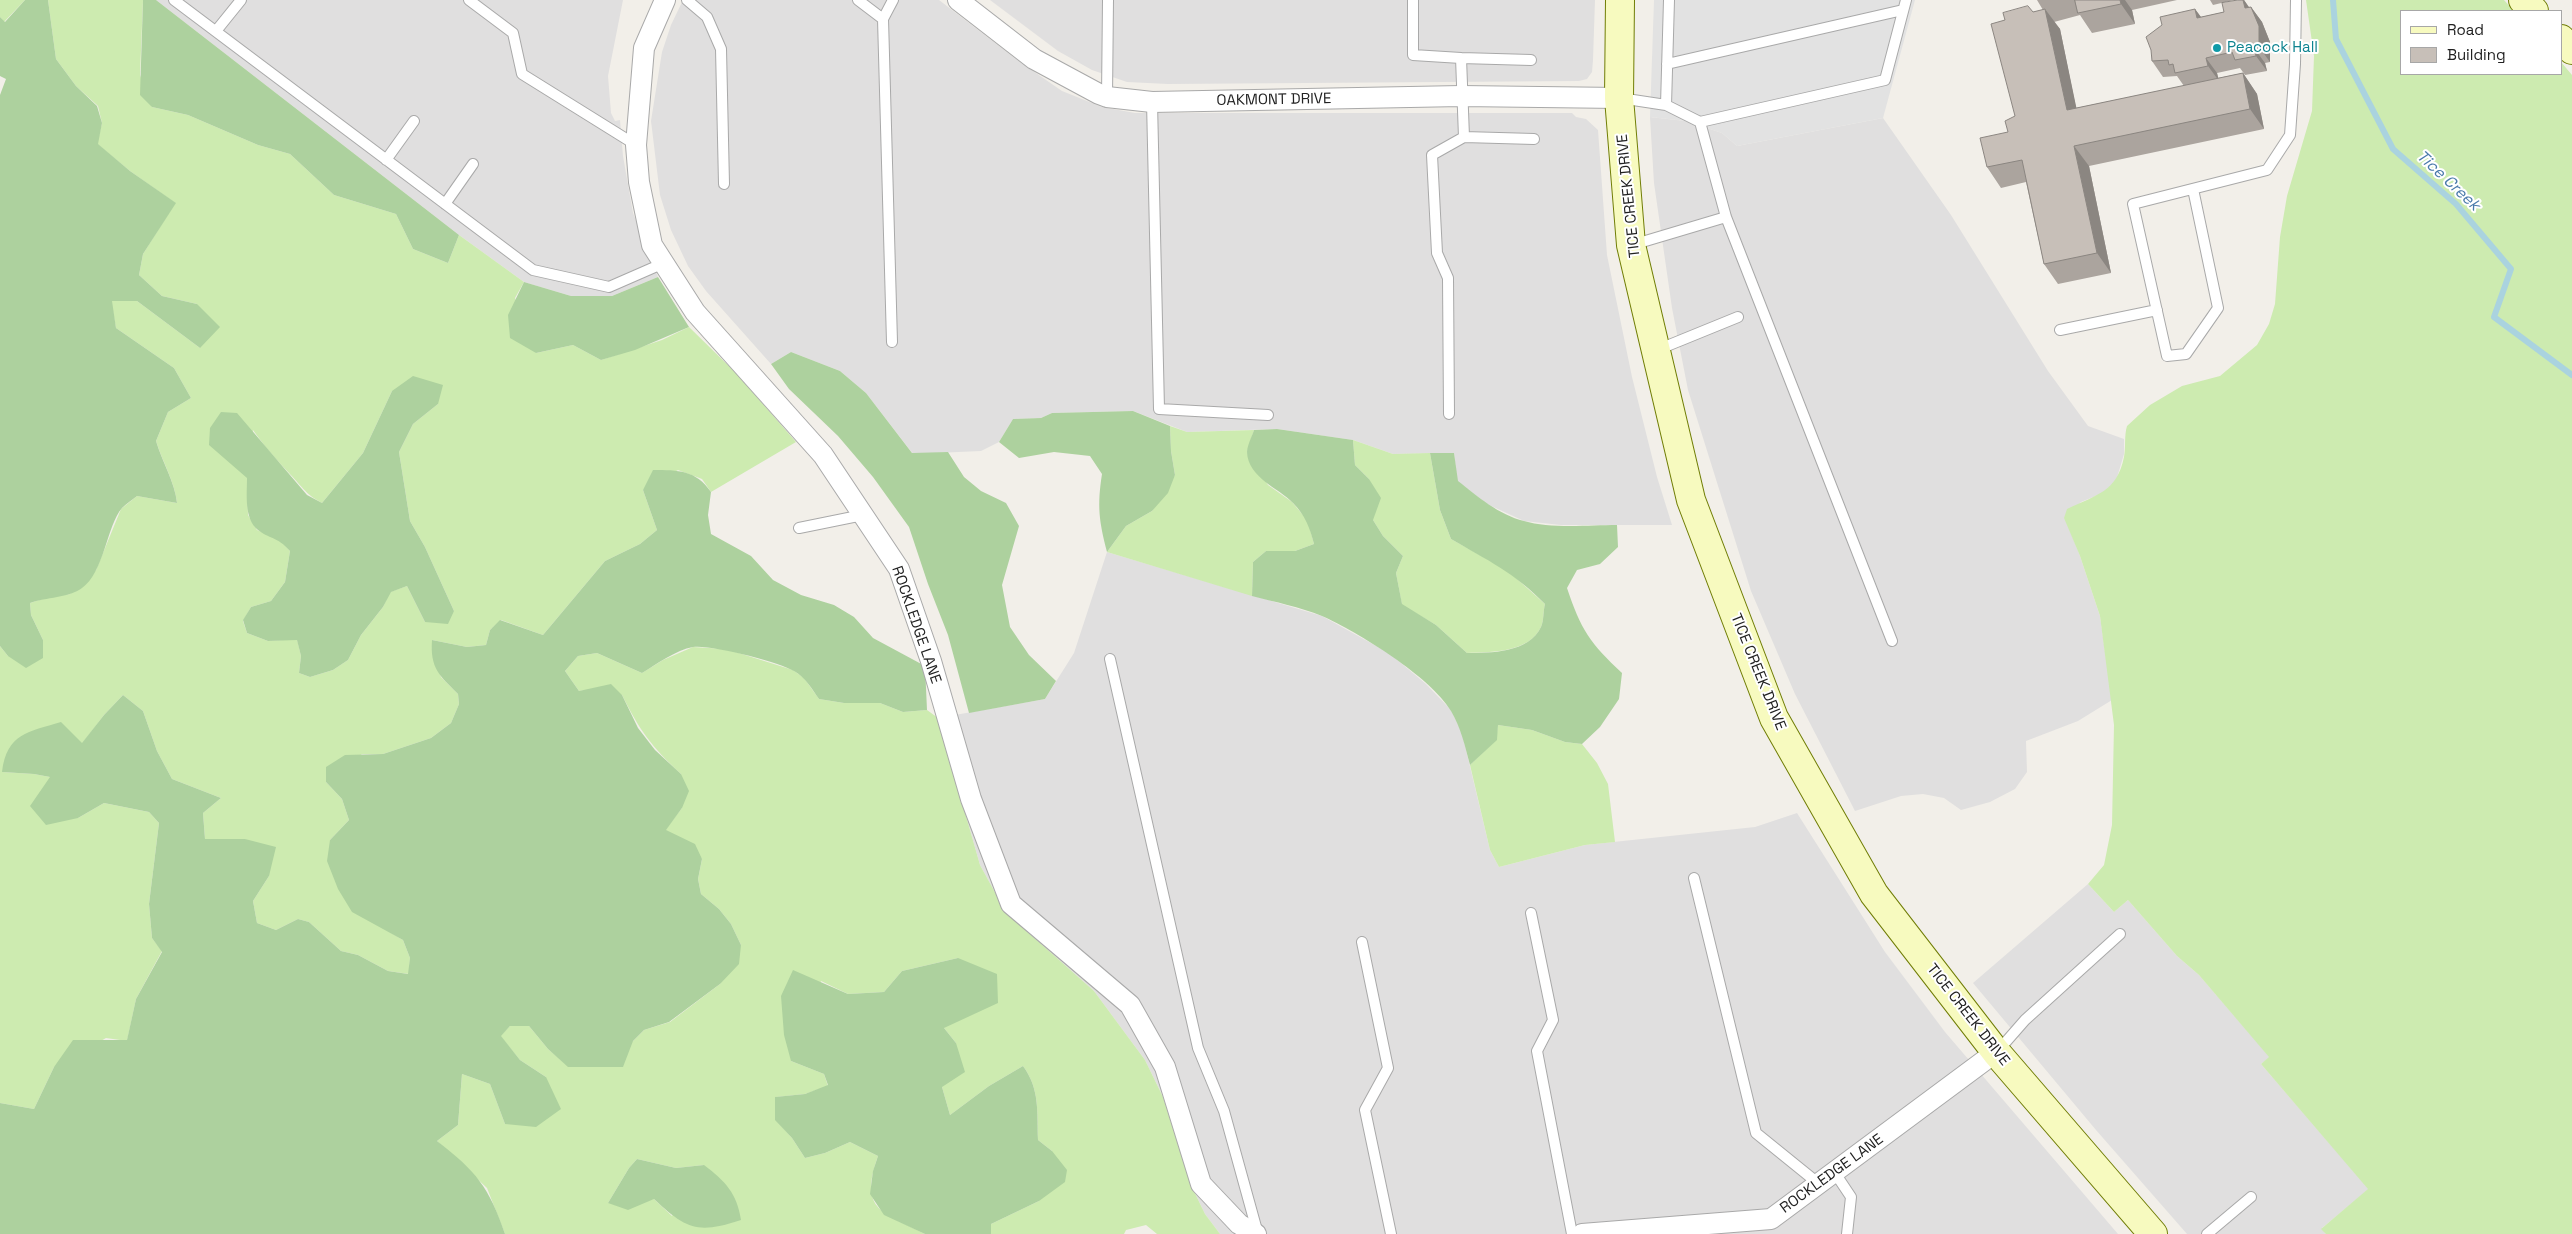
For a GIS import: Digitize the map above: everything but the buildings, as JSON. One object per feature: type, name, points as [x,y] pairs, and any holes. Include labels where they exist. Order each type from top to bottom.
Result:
[{"type":"street","name":"ROCKLEDGE LANE","points":[[665,0],[644,48],[636,145],[639,182],[652,245],[695,312],[823,455],[899,569],[930,661],[971,799],[1011,904],[1130,1005],[1165,1067],[1201,1184],[1239,1224],[1257,1234]]},
{"type":"street","name":"OAKMONT DRIVE","points":[[958,0],[1034,59],[1107,97],[1152,102],[1461,96],[1619,98]]},
{"type":"street","name":"TICE CREEK DRIVE","points":[[1620,0],[1619,98],[1631,245],[1692,500],[1774,718],[1874,894],[1996,1052],[2153,1234]]},
{"type":"street","points":[[2523,0],[2533,10]]},
{"type":"street","points":[[2562,40],[2572,50]]},
{"type":"street","name":"ROCKLEDGE LANE","points":[[1582,1234],[1654,1231],[1771,1219],[1996,1052]]},
{"type":"lane","points":[[174,0],[533,270],[609,287],[664,263]]},
{"type":"lane","points":[[216,32],[241,0]]},
{"type":"lane","points":[[469,0],[513,33],[522,74],[636,145]]},
{"type":"lane","points":[[687,0],[706,17],[721,49],[724,184]]},
{"type":"lane","points":[[858,0],[884,18]]},
{"type":"lane","points":[[892,342],[884,18],[893,0]]},
{"type":"lane","points":[[1107,97],[1108,0]]},
{"type":"lane","points":[[1413,0],[1413,55],[1531,60]]},
{"type":"lane","points":[[1666,105],[1670,0]]},
{"type":"lane","points":[[2193,189],[2218,308],[2186,354],[2167,356],[2133,204],[2267,170],[2290,135],[2295,64],[2296,0]]},
{"type":"lane","points":[[1619,98],[1666,105],[1700,122],[1885,80],[1905,5],[1667,64]]},
{"type":"lane","points":[[1461,58],[1464,137]]},
{"type":"lane","points":[[1152,102],[1159,409],[1268,416]]},
{"type":"lane","points":[[386,160],[414,121]]},
{"type":"lane","points":[[1700,122],[1726,217],[1892,641]]},
{"type":"lane","points":[[1449,414],[1448,278],[1437,253],[1432,155],[1464,137],[1534,139]]},
{"type":"lane","points":[[445,204],[472,164]]},
{"type":"lane","points":[[1631,245],[1726,217]]},
{"type":"lane","points":[[2060,330],[2157,310]]},
{"type":"lane","points":[[1656,350],[1738,317]]},
{"type":"lane","points":[[799,528],[863,515]]},
{"type":"lane","points":[[1110,659],[1198,1048],[1224,1111],[1257,1234]]},
{"type":"lane","points":[[1694,878],[1756,1133],[1827,1179],[1851,1197],[1847,1234]]},
{"type":"lane","points":[[1531,913],[1553,1020],[1537,1051],[1572,1234]]},
{"type":"lane","points":[[1996,1052],[2025,1020],[2120,934]]},
{"type":"lane","points":[[1362,942],[1388,1068],[1364,1110],[1391,1234]]},
{"type":"lane","points":[[2208,1234],[2251,1197]]},
{"type":"shaded area","points":[[156,0],[623,0],[608,76],[611,113],[615,121],[620,120],[623,156],[633,213],[658,277],[612,296],[571,296],[524,282],[459,235]]},
{"type":"shaded area","points":[[683,0],[939,0],[1020,62],[1062,91],[1102,107],[1135,113],[1572,113],[1576,117],[1586,119],[1598,130],[1607,255],[1632,377],[1657,477],[1672,525],[1561,525],[1524,521],[1487,504],[1457,481],[1454,453],[1393,454],[1353,440],[1277,429],[1187,432],[1133,411],[1052,413],[1041,418],[1013,419],[999,442],[981,451],[913,454],[866,393],[840,371],[791,352],[771,364],[706,291],[688,266],[671,230],[660,195],[651,121],[662,52],[671,25]]},
{"type":"shaded area","points":[[990,0],[1595,0],[1592,72],[1587,79],[1579,81],[1168,84],[1127,82],[1092,70],[1058,51]]},
{"type":"shaded area","points":[[1654,0],[1915,0],[1883,118],[1737,146],[1722,133],[1686,121],[1650,117]]},
{"type":"shaded area","points":[[1650,117],[1686,121],[1722,133],[1737,146],[1883,118],[1951,215],[2048,371],[2088,426],[2124,439],[2124,454],[2116,481],[2103,493],[2081,502],[2065,518],[2100,616],[2112,700],[2078,721],[2026,741],[2027,772],[2015,789],[1990,802],[1961,810],[1944,798],[1923,794],[1901,796],[1855,811],[1795,694],[1751,591],[1688,390],[1672,308],[1654,183]]},
{"type":"shaded area","points":[[1107,552],[1322,616],[1389,653],[1426,684],[1451,710],[1462,733],[1490,850],[1499,867],[1585,845],[1755,827],[1797,813],[1885,952],[1945,1032],[2118,1234],[1220,1234],[1205,1214],[1190,1183],[1163,1097],[1145,1060],[1094,991],[1022,927],[997,896],[980,865],[938,718],[1045,699],[1074,653]]},
{"type":"shaded area","points":[[2088,884],[2114,912],[2128,900],[2177,956],[2199,975],[2270,1057],[2261,1064],[2369,1189],[2322,1228],[2326,1234],[2187,1234],[2096,1130],[1973,983]]},
{"type":"green space","points":[[0,0],[25,0],[4,22],[0,17]]},
{"type":"green space","points":[[25,0],[48,0],[56,59],[76,86],[97,106],[102,123],[98,144],[130,171],[176,203],[143,254],[139,275],[162,296],[197,304],[220,327],[200,348],[137,301],[112,301],[116,328],[174,368],[191,398],[168,412],[156,441],[174,487],[177,503],[137,496],[122,508],[117,516],[95,572],[82,588],[71,594],[30,603],[31,615],[43,640],[43,658],[26,668],[8,656],[0,646],[0,95],[6,79],[0,76],[0,17],[5,22]]},
{"type":"green space","points":[[48,0],[143,0],[140,75],[152,107],[188,115],[258,145],[290,154],[334,195],[396,214],[413,249],[448,263],[459,235],[524,282],[515,298],[536,353],[573,345],[601,360],[662,340],[689,327],[737,374],[796,442],[711,492],[702,479],[678,470],[643,490],[657,530],[640,544],[605,561],[543,635],[501,620],[490,630],[486,645],[467,647],[432,640],[441,677],[458,694],[459,704],[451,723],[431,738],[383,754],[362,754],[326,782],[342,799],[349,820],[330,840],[383,928],[403,940],[410,958],[409,974],[388,971],[358,955],[341,951],[309,922],[298,919],[276,930],[257,923],[253,901],[269,876],[245,839],[205,839],[203,813],[221,798],[172,779],[157,751],[143,711],[123,695],[104,715],[82,744],[2,772],[50,777],[78,818],[104,803],[149,812],[159,823],[149,904],[152,938],[162,951],[136,999],[127,1041],[106,1038],[54,1067],[34,1109],[0,1103],[0,646],[8,656],[43,640],[31,615],[30,603],[48,597],[70,594],[96,570],[121,509],[137,496],[177,503],[174,487],[156,441],[168,412],[191,398],[174,368],[116,328],[111,301],[137,301],[200,348],[197,304],[162,296],[139,275],[143,254],[175,203],[130,171],[97,144],[102,123],[98,106],[76,86],[56,59]],"holes":[[[392,391],[438,404],[413,424],[399,452],[410,521],[425,547],[454,611],[425,622],[407,586],[390,592],[383,607],[361,635],[348,660],[333,670],[310,677],[299,673],[301,656],[297,639],[268,641],[247,633],[243,621],[251,607],[271,601],[285,582],[290,551],[280,540],[257,530],[248,515],[247,478],[253,430],[270,452],[304,489],[322,503],[363,453]]]},
{"type":"green space","points":[[143,0],[156,0],[459,235],[448,263],[413,249],[396,214],[334,195],[290,154],[258,145],[188,115],[152,107],[140,95]]},
{"type":"green space","points":[[2306,0],[2504,0],[2513,10],[2400,10],[2400,75],[2562,75],[2562,63],[2572,75],[2572,1234],[2326,1234],[2321,1229],[2368,1189],[2261,1064],[2269,1057],[2199,975],[2177,956],[2128,900],[2114,912],[2088,884],[2104,865],[2112,825],[2114,725],[2100,616],[2080,556],[2064,518],[2067,509],[2104,491],[2116,478],[2124,457],[2127,426],[2150,405],[2182,386],[2220,376],[2257,345],[2269,324],[2275,304],[2280,237],[2287,196],[2312,111],[2314,56]]},
{"type":"green space","points":[[658,277],[689,327],[635,350],[601,360],[573,345],[536,353],[510,338],[508,315],[524,282],[571,296],[612,296]]},
{"type":"green space","points":[[791,352],[840,371],[866,393],[912,453],[948,452],[964,477],[981,491],[1006,503],[1019,526],[1002,585],[1010,627],[1029,655],[1056,681],[1045,699],[969,713],[948,635],[909,527],[873,477],[838,436],[789,389],[771,364]]},
{"type":"green space","points":[[413,376],[443,385],[438,404],[413,424],[399,452],[410,521],[425,547],[454,611],[448,624],[425,622],[407,586],[391,592],[383,607],[361,635],[348,660],[333,670],[310,677],[299,673],[301,656],[297,640],[268,641],[247,633],[243,620],[251,607],[271,601],[285,582],[290,551],[277,540],[258,530],[250,519],[247,506],[247,478],[209,445],[210,428],[221,412],[237,413],[307,495],[322,503],[363,453],[392,391]]},
{"type":"green space","points":[[1133,411],[1170,426],[1171,451],[1175,475],[1168,493],[1152,511],[1126,526],[1107,552],[1100,513],[1102,474],[1090,456],[1054,452],[1019,458],[999,442],[1013,419],[1041,418],[1052,413]]},
{"type":"green space","points":[[1170,426],[1187,432],[1254,430],[1247,452],[1268,485],[1292,502],[1308,521],[1314,544],[1295,551],[1266,551],[1253,562],[1252,596],[1107,552],[1126,526],[1152,511],[1175,475],[1171,451]]},
{"type":"green space","points":[[1277,429],[1353,440],[1355,465],[1369,479],[1381,498],[1373,520],[1383,536],[1403,556],[1396,573],[1402,604],[1436,625],[1467,653],[1497,652],[1518,647],[1528,642],[1541,627],[1545,604],[1512,575],[1451,539],[1440,510],[1430,453],[1454,453],[1458,481],[1489,504],[1515,518],[1546,525],[1617,525],[1618,547],[1600,564],[1577,570],[1567,588],[1577,615],[1588,635],[1602,653],[1622,673],[1619,699],[1600,727],[1582,744],[1565,742],[1532,730],[1498,725],[1497,740],[1470,765],[1460,731],[1451,711],[1441,698],[1411,670],[1355,633],[1322,616],[1296,607],[1252,596],[1253,562],[1266,551],[1295,551],[1314,544],[1301,512],[1287,498],[1258,476],[1249,461],[1247,450],[1254,430]]},
{"type":"green space","points":[[1353,440],[1393,454],[1430,453],[1440,510],[1451,539],[1507,570],[1545,604],[1542,625],[1535,636],[1528,642],[1508,649],[1467,653],[1436,625],[1402,605],[1396,573],[1403,556],[1383,536],[1373,520],[1369,479],[1355,465]]},
{"type":"green space","points":[[653,470],[678,471],[693,475],[699,479],[711,492],[708,515],[711,534],[751,556],[773,580],[801,595],[834,605],[854,617],[873,638],[925,666],[927,710],[903,712],[880,703],[844,703],[819,699],[802,676],[786,667],[714,648],[693,647],[680,651],[642,673],[597,653],[578,656],[565,671],[579,691],[611,684],[622,695],[638,728],[655,750],[681,774],[689,791],[682,808],[666,830],[695,844],[702,859],[698,879],[701,894],[719,909],[731,924],[741,945],[739,964],[720,984],[669,1022],[644,1030],[633,1041],[623,1067],[568,1067],[548,1049],[529,1026],[510,1026],[501,1036],[520,1060],[546,1077],[561,1109],[536,1127],[505,1124],[490,1084],[462,1074],[458,1125],[437,1141],[462,1162],[480,1181],[493,1204],[505,1234],[0,1234],[0,1103],[34,1109],[54,1067],[73,1040],[127,1040],[136,999],[162,952],[152,938],[149,904],[159,823],[149,812],[104,803],[78,818],[46,825],[30,806],[50,777],[2,772],[9,749],[14,742],[29,732],[61,722],[82,743],[123,695],[143,711],[157,751],[172,779],[221,798],[203,813],[205,839],[245,839],[276,847],[269,876],[253,901],[257,923],[276,930],[298,919],[309,922],[341,951],[358,955],[388,971],[408,974],[410,958],[403,940],[352,912],[338,889],[327,861],[330,840],[349,820],[342,799],[326,782],[326,767],[345,755],[383,754],[431,738],[451,723],[459,704],[458,694],[441,676],[434,664],[432,640],[467,647],[486,645],[490,630],[500,620],[543,635],[605,561],[640,544],[657,530],[643,490]]},
{"type":"green space","points":[[693,647],[726,649],[793,670],[804,678],[819,699],[844,703],[880,703],[903,712],[927,710],[938,718],[980,865],[997,896],[1022,927],[1094,991],[1145,1060],[1163,1097],[1190,1183],[1205,1214],[1220,1234],[1157,1234],[1146,1225],[1126,1230],[1124,1234],[991,1234],[991,1224],[1039,1201],[1052,1151],[1038,1140],[1035,1092],[1023,1066],[989,1086],[950,1115],[942,1087],[956,1043],[944,1028],[958,958],[902,971],[884,992],[848,994],[821,981],[791,1061],[824,1074],[828,1086],[805,1094],[776,1097],[776,1120],[792,1138],[805,1158],[825,1153],[850,1142],[878,1156],[871,1189],[873,1199],[879,1208],[887,1214],[925,1234],[505,1234],[487,1188],[437,1141],[458,1125],[462,1074],[490,1084],[505,1124],[546,1077],[520,1060],[500,1036],[510,1026],[529,1026],[548,1049],[568,1066],[633,1041],[644,1030],[670,1022],[720,984],[741,945],[731,924],[719,909],[701,894],[698,879],[702,859],[665,830],[682,808],[681,774],[647,738],[622,695],[589,690],[579,691],[565,671],[578,656],[597,653],[642,673],[663,660]],"holes":[[[637,1159],[676,1168],[704,1165],[672,1216],[654,1199],[608,1203],[629,1168]]]},
{"type":"green space","points":[[1498,725],[1532,730],[1565,742],[1582,744],[1597,763],[1608,784],[1615,842],[1585,845],[1499,867],[1490,850],[1470,765],[1496,740]]},
{"type":"green space","points":[[958,958],[997,974],[998,1003],[944,1028],[956,1043],[965,1072],[942,1087],[950,1115],[989,1086],[1023,1066],[1035,1092],[1038,1140],[1052,1151],[1067,1170],[1065,1182],[1039,1201],[991,1224],[991,1234],[925,1234],[884,1215],[870,1194],[873,1171],[878,1156],[850,1142],[825,1153],[805,1158],[792,1138],[775,1120],[775,1097],[805,1094],[828,1085],[824,1074],[791,1061],[784,1035],[781,996],[793,970],[848,994],[884,992],[902,971]]},
{"type":"green space","points":[[637,1159],[676,1168],[704,1165],[729,1188],[736,1202],[741,1220],[703,1228],[685,1223],[654,1199],[628,1210],[608,1203],[629,1168]]},
{"type":"waterway","name":"Tice Creek","points":[[2333,0],[2336,39],[2393,149],[2456,204],[2511,269],[2494,317],[2572,375]]},
{"type":"place","name":"Peacock Hall","points":[[2217,48]]}]
